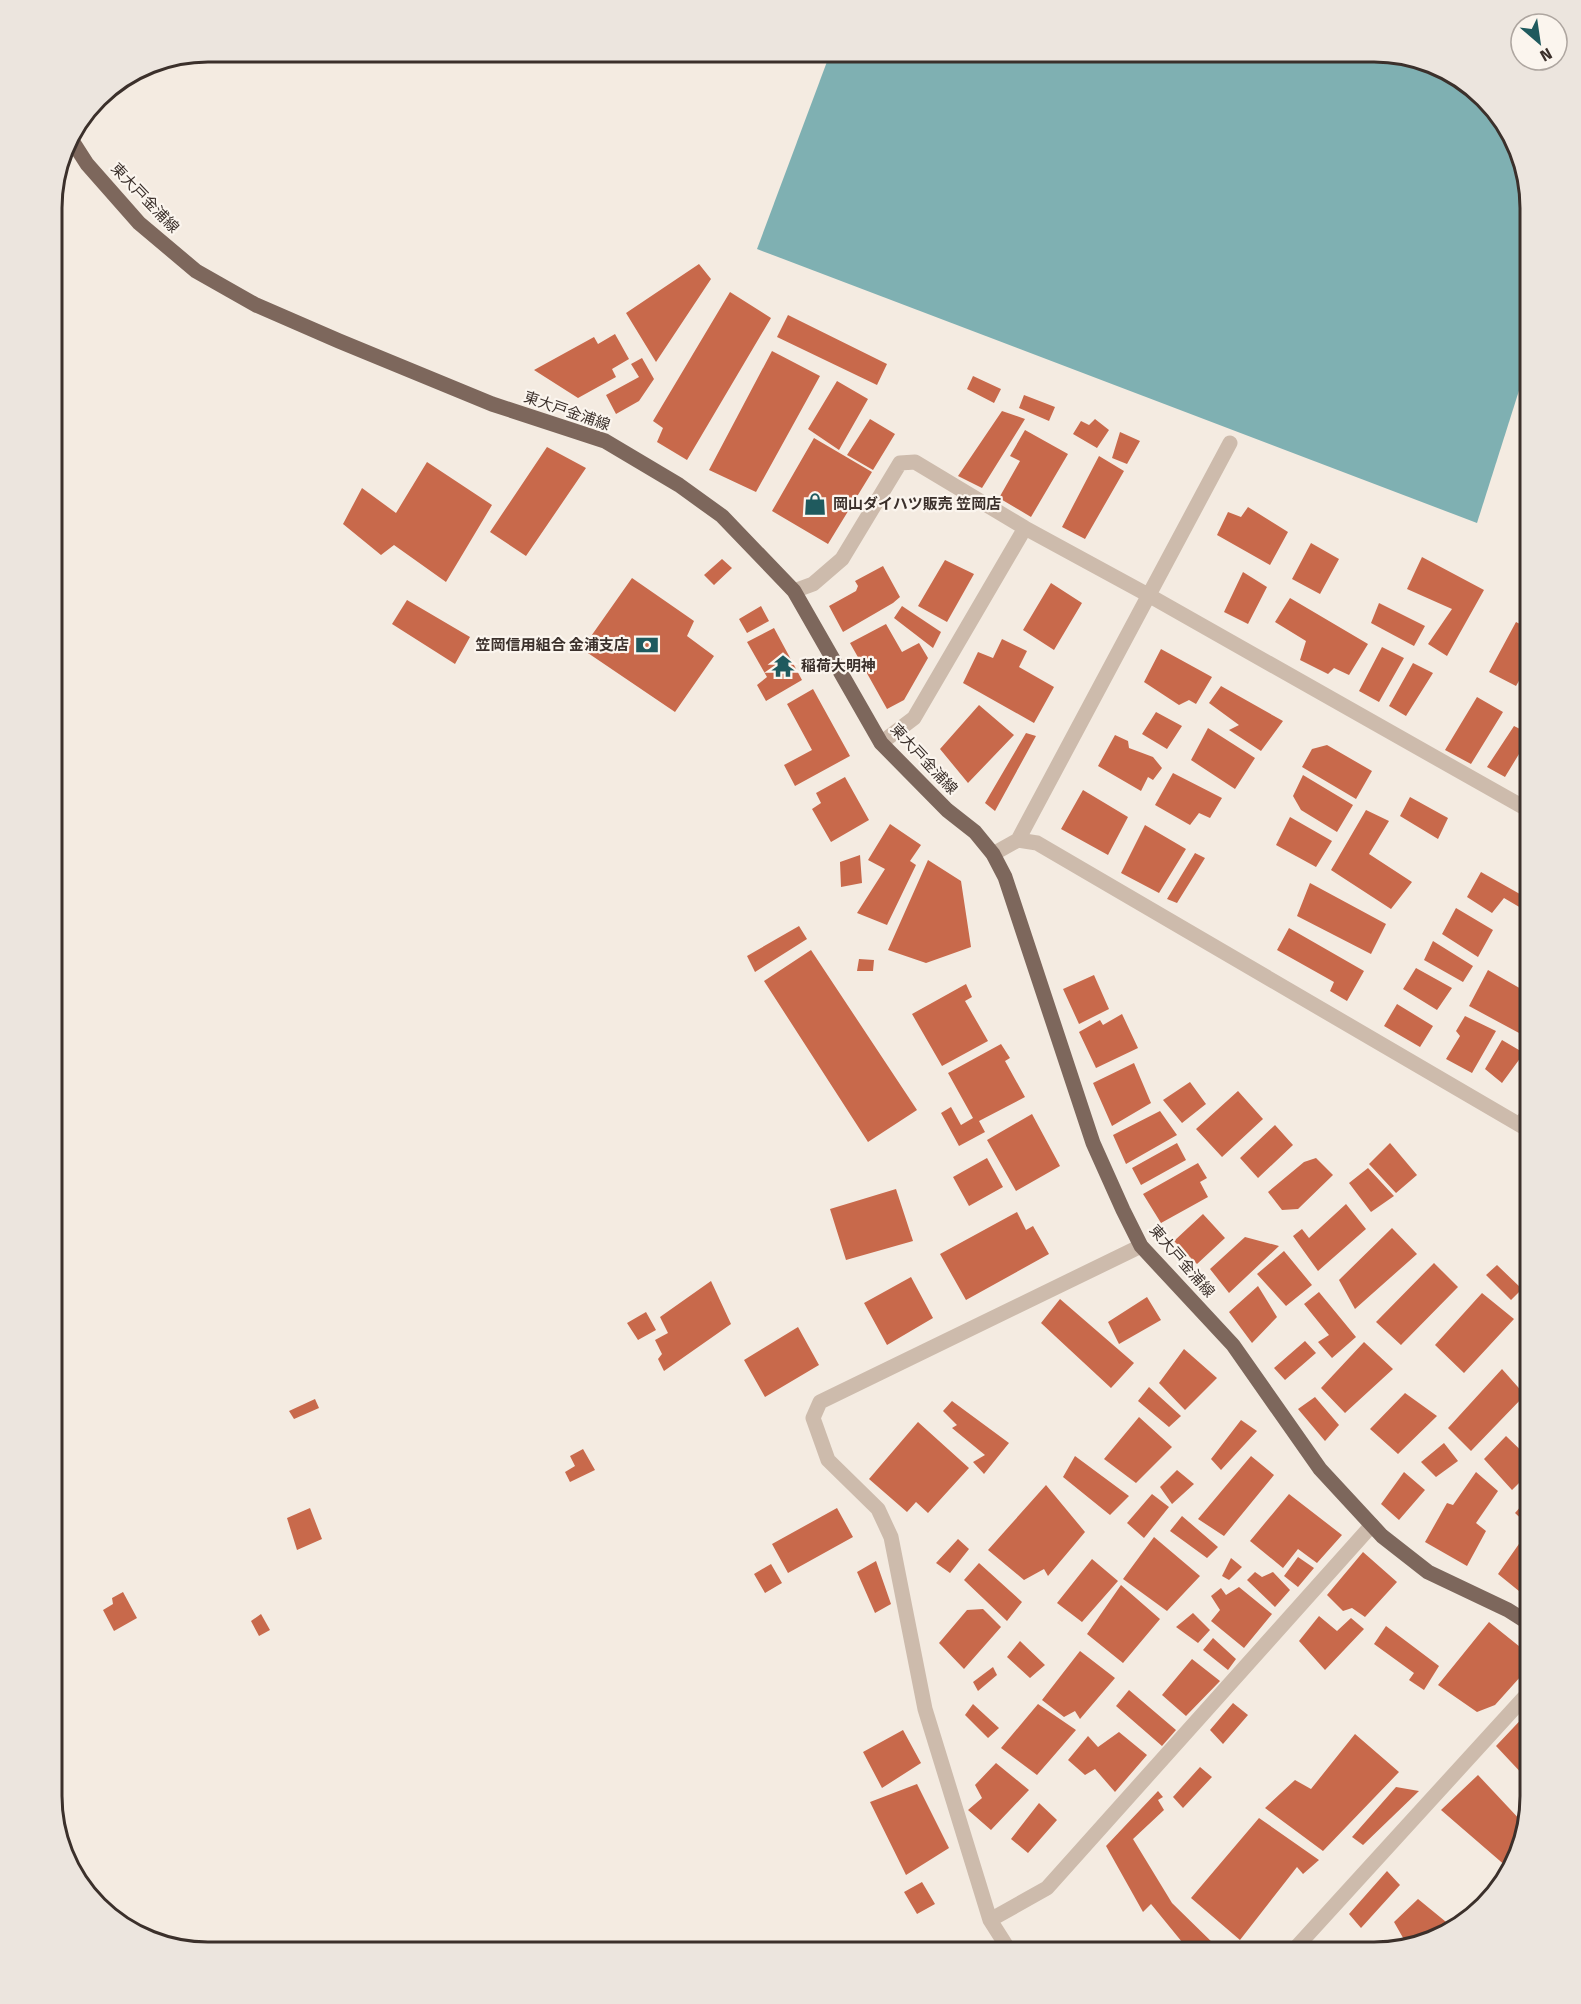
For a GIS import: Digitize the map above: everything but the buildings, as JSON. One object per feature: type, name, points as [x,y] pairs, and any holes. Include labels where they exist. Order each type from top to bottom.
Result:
[{"type":"main road","name":"東大戸金浦線","points":[[76,146],[87,164],[139,222],[196,272],[256,305],[339,342],[492,404],[605,441],[678,485],[722,516],[794,591],[881,743],[947,810],[975,832],[993,854],[1005,877],[1093,1143],[1141,1246],[1233,1345],[1320,1469],[1382,1536],[1428,1572],[1520,1618]]},
{"type":"street","points":[[993,854],[1018,840],[1230,443]]},
{"type":"street","points":[[794,591],[813,584],[842,559],[900,463],[915,462],[1025,528],[1520,805]]},
{"type":"street","points":[[881,743],[914,718],[1025,528]]},
{"type":"street","points":[[1018,840],[1037,843],[1520,1125]]},
{"type":"street","points":[[1004,1942],[990,1920],[925,1709],[891,1537],[878,1509],[828,1460],[813,1418],[820,1402],[1141,1246]]},
{"type":"street","points":[[990,1920],[1047,1888],[1372,1526]]},
{"type":"street","points":[[1301,1942],[1520,1701]]},
{"type":"water","points":[[827,62],[1383,62],[1402,64],[1421,69],[1447,81],[1470,98],[1500,134],[1515,170],[1520,207],[1520,388],[1477,523],[757,249]]},
{"type":"place","name":"岡山ダイハツ販売 笠岡店","points":[[815,504]]},
{"type":"place","name":"笠岡信用組合 金浦支店","points":[[647,645]]},
{"type":"place","name":"稲荷大明神","points":[[783,666]]}]
